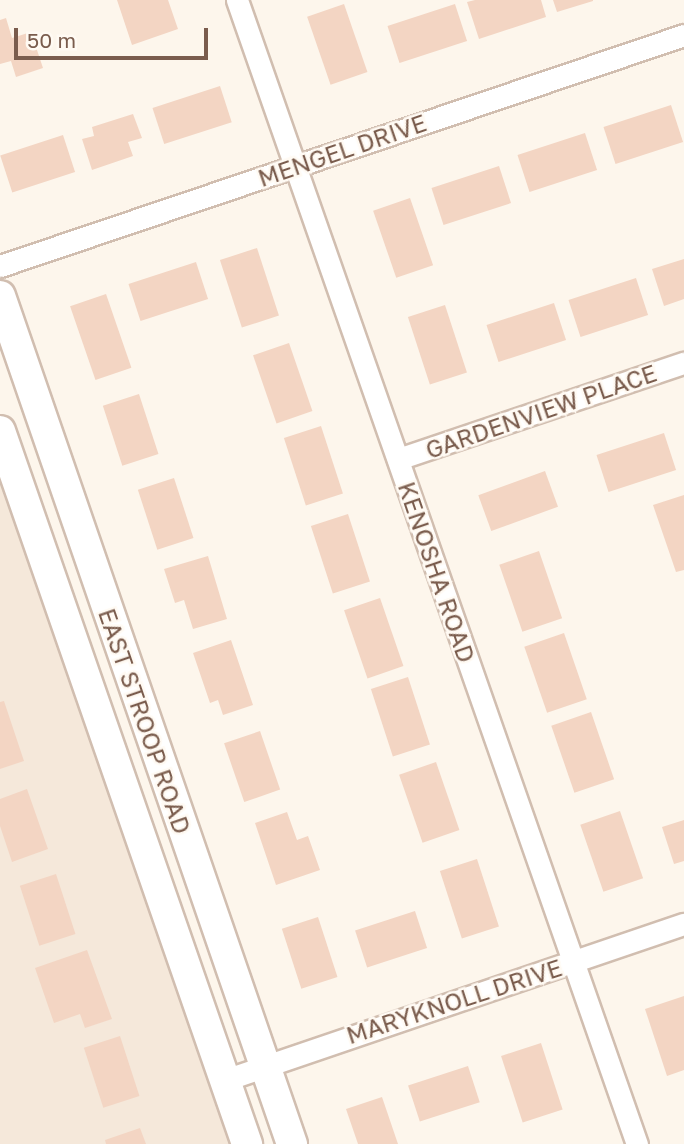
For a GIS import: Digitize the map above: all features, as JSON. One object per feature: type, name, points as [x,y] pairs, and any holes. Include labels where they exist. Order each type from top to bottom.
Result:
[{"type":"main road","name":"EAST STROOP ROAD","points":[[0,296],[292,1144]]},
{"type":"main road","name":"EAST STROOP ROAD","points":[[0,431],[247,1144]]},
{"type":"street","name":"KENOSHA ROAD","points":[[237,0],[637,1144]]},
{"type":"street","name":"MENGEL DRIVE","points":[[0,266],[684,35]]},
{"type":"street","name":"GARDENVIEW PLACE","points":[[398,459],[684,363]]},
{"type":"street","name":"MARYKNOLL DRIVE","points":[[225,1080],[265,1064],[684,924]]},
{"type":"shaded area","points":[[0,439],[248,1144],[0,1144]]},
{"type":"building","points":[[117,0],[168,0],[178,29],[132,45]]},
{"type":"building","points":[[541,0],[546,17],[479,39],[467,2]]},
{"type":"building","points":[[553,0],[593,0],[593,1],[557,12]]},
{"type":"building","points":[[344,4],[367,72],[331,85],[307,17]]},
{"type":"building","points":[[455,4],[467,41],[400,63],[387,26]]},
{"type":"building","points":[[6,18],[12,38],[31,32],[43,68],[16,77],[11,61],[0,64],[0,20]]},
{"type":"building","points":[[220,86],[232,122],[164,144],[152,108]]},
{"type":"building","points":[[671,105],[683,142],[616,164],[603,127]]},
{"type":"building","points":[[133,114],[142,138],[128,142],[133,156],[92,170],[82,139],[94,136],[92,127]]},
{"type":"building","points":[[585,133],[597,170],[530,192],[517,155]]},
{"type":"building","points":[[63,135],[75,172],[12,192],[0,155]]},
{"type":"building","points":[[499,166],[511,203],[444,225],[431,188]]},
{"type":"building","points":[[410,198],[433,265],[396,278],[373,211]]},
{"type":"building","points":[[257,248],[279,316],[242,328],[220,260]]},
{"type":"building","points":[[684,259],[684,299],[664,306],[652,269]]},
{"type":"building","points":[[196,262],[208,299],[141,321],[128,284]]},
{"type":"building","points":[[636,278],[648,315],[581,337],[568,300]]},
{"type":"building","points":[[106,294],[131,368],[95,380],[70,306]]},
{"type":"building","points":[[554,303],[566,340],[499,362],[486,325]]},
{"type":"building","points":[[445,305],[467,373],[430,385],[408,317]]},
{"type":"building","points":[[289,343],[312,411],[277,423],[253,355]]},
{"type":"building","points":[[139,394],[158,454],[122,466],[103,406]]},
{"type":"building","points":[[321,426],[343,494],[306,506],[284,438]]},
{"type":"building","points":[[664,433],[676,470],[609,492],[596,455]]},
{"type":"building","points":[[545,471],[558,507],[491,531],[478,495]]},
{"type":"building","points":[[174,478],[193,538],[157,550],[138,490]]},
{"type":"building","points":[[684,495],[684,570],[676,572],[653,505]]},
{"type":"building","points":[[348,514],[370,582],[333,594],[311,526]]},
{"type":"building","points":[[539,551],[562,618],[522,632],[499,565]]},
{"type":"building","points":[[208,556],[227,619],[193,629],[184,600],[175,603],[164,569]]},
{"type":"building","points":[[380,598],[403,666],[368,678],[344,610]]},
{"type":"building","points":[[564,633],[587,699],[547,713],[524,647]]},
{"type":"building","points":[[231,640],[253,705],[223,715],[218,700],[210,703],[193,653]]},
{"type":"building","points":[[408,677],[430,745],[393,757],[371,689]]},
{"type":"building","points":[[4,701],[24,761],[0,769],[0,702]]},
{"type":"building","points":[[591,712],[614,779],[574,793],[551,726]]},
{"type":"building","points":[[260,731],[280,790],[244,802],[224,743]]},
{"type":"building","points":[[436,762],[459,830],[423,843],[399,775]]},
{"type":"building","points":[[27,789],[48,849],[12,862],[0,826],[0,799]]},
{"type":"building","points":[[620,811],[643,878],[603,892],[580,825]]},
{"type":"building","points":[[287,812],[297,840],[308,836],[320,870],[276,885],[255,823]]},
{"type":"building","points":[[684,820],[684,861],[674,864],[662,827]]},
{"type":"building","points":[[477,859],[499,927],[462,939],[440,871]]},
{"type":"building","points":[[56,874],[75,934],[39,946],[20,886]]},
{"type":"building","points":[[415,911],[427,948],[367,968],[355,930]]},
{"type":"building","points":[[318,917],[337,977],[301,989],[282,929]]},
{"type":"building","points":[[87,950],[112,1019],[85,1028],[80,1014],[54,1023],[35,968]]},
{"type":"building","points":[[684,996],[684,1070],[667,1076],[645,1009]]},
{"type":"building","points":[[120,1036],[139,1096],[103,1108],[84,1048]]},
{"type":"building","points":[[541,1043],[563,1110],[523,1123],[501,1056]]},
{"type":"building","points":[[468,1066],[480,1102],[420,1122],[408,1085]]},
{"type":"building","points":[[382,1097],[398,1144],[358,1144],[346,1109]]},
{"type":"building","points":[[140,1128],[146,1144],[106,1144],[105,1140]]}]
